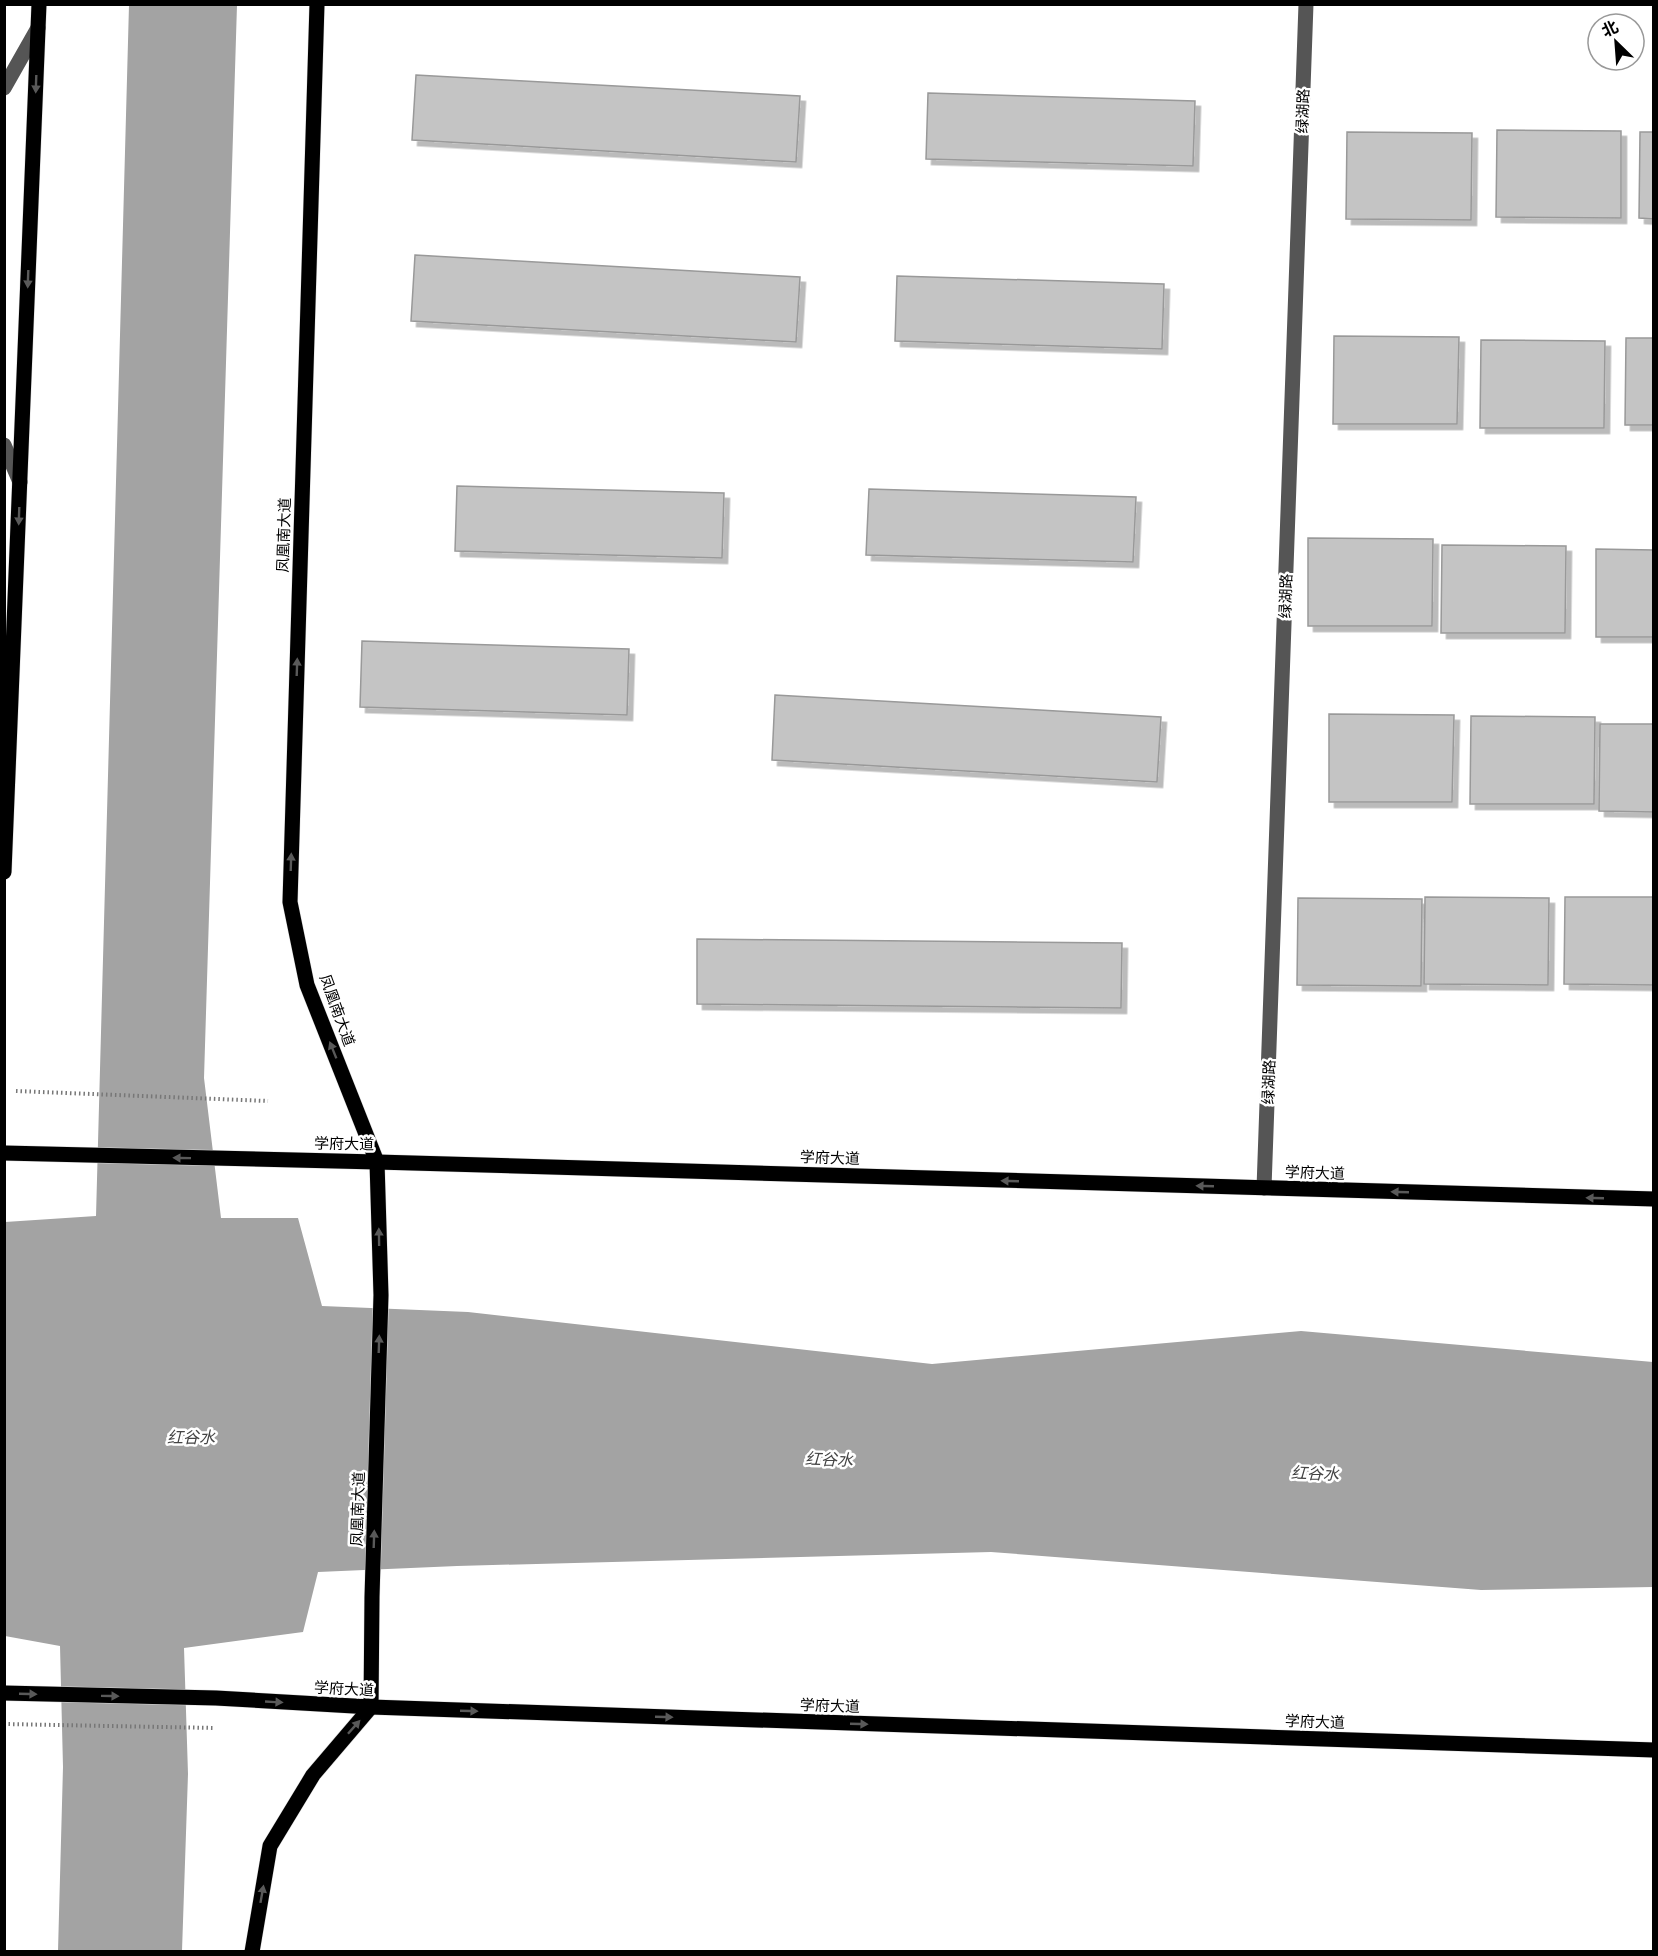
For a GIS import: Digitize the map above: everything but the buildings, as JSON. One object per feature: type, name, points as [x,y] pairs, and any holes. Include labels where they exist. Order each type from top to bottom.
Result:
[{"type":"main road","points":[[4,872],[39,4]]},
{"type":"main road","name":"凤凰南大道","points":[[317,4],[290,903],[307,985],[377,1162],[381,1295],[372,1597],[372,1707]]},
{"type":"main road","name":"学府大道","points":[[4,1153],[1653,1199]]},
{"type":"main road","name":"学府大道","points":[[4,1693],[216,1698],[372,1707],[1653,1750]]},
{"type":"main road","points":[[252,1952],[270,1846],[312,1774],[372,1707]]},
{"type":"street","name":"绿湖路","points":[[1264,1188],[1306,4]]},
{"type":"street","points":[[4,88],[38,28]]},
{"type":"street","points":[[4,445],[20,482]]},
{"type":"path","points":[[16,1091],[268,1101]]},
{"type":"path","points":[[4,1724],[215,1728]]},
{"type":"water","name":"红谷水","points":[[129,5],[237,5],[204,1078],[221,1218],[298,1218],[322,1306],[468,1312],[932,1364],[1301,1331],[1653,1362],[1653,1587],[1481,1590],[991,1552],[457,1566],[318,1572],[303,1632],[184,1648],[188,1774],[182,1951],[58,1951],[63,1767],[60,1646],[5,1636],[5,1222],[96,1216]]}]
